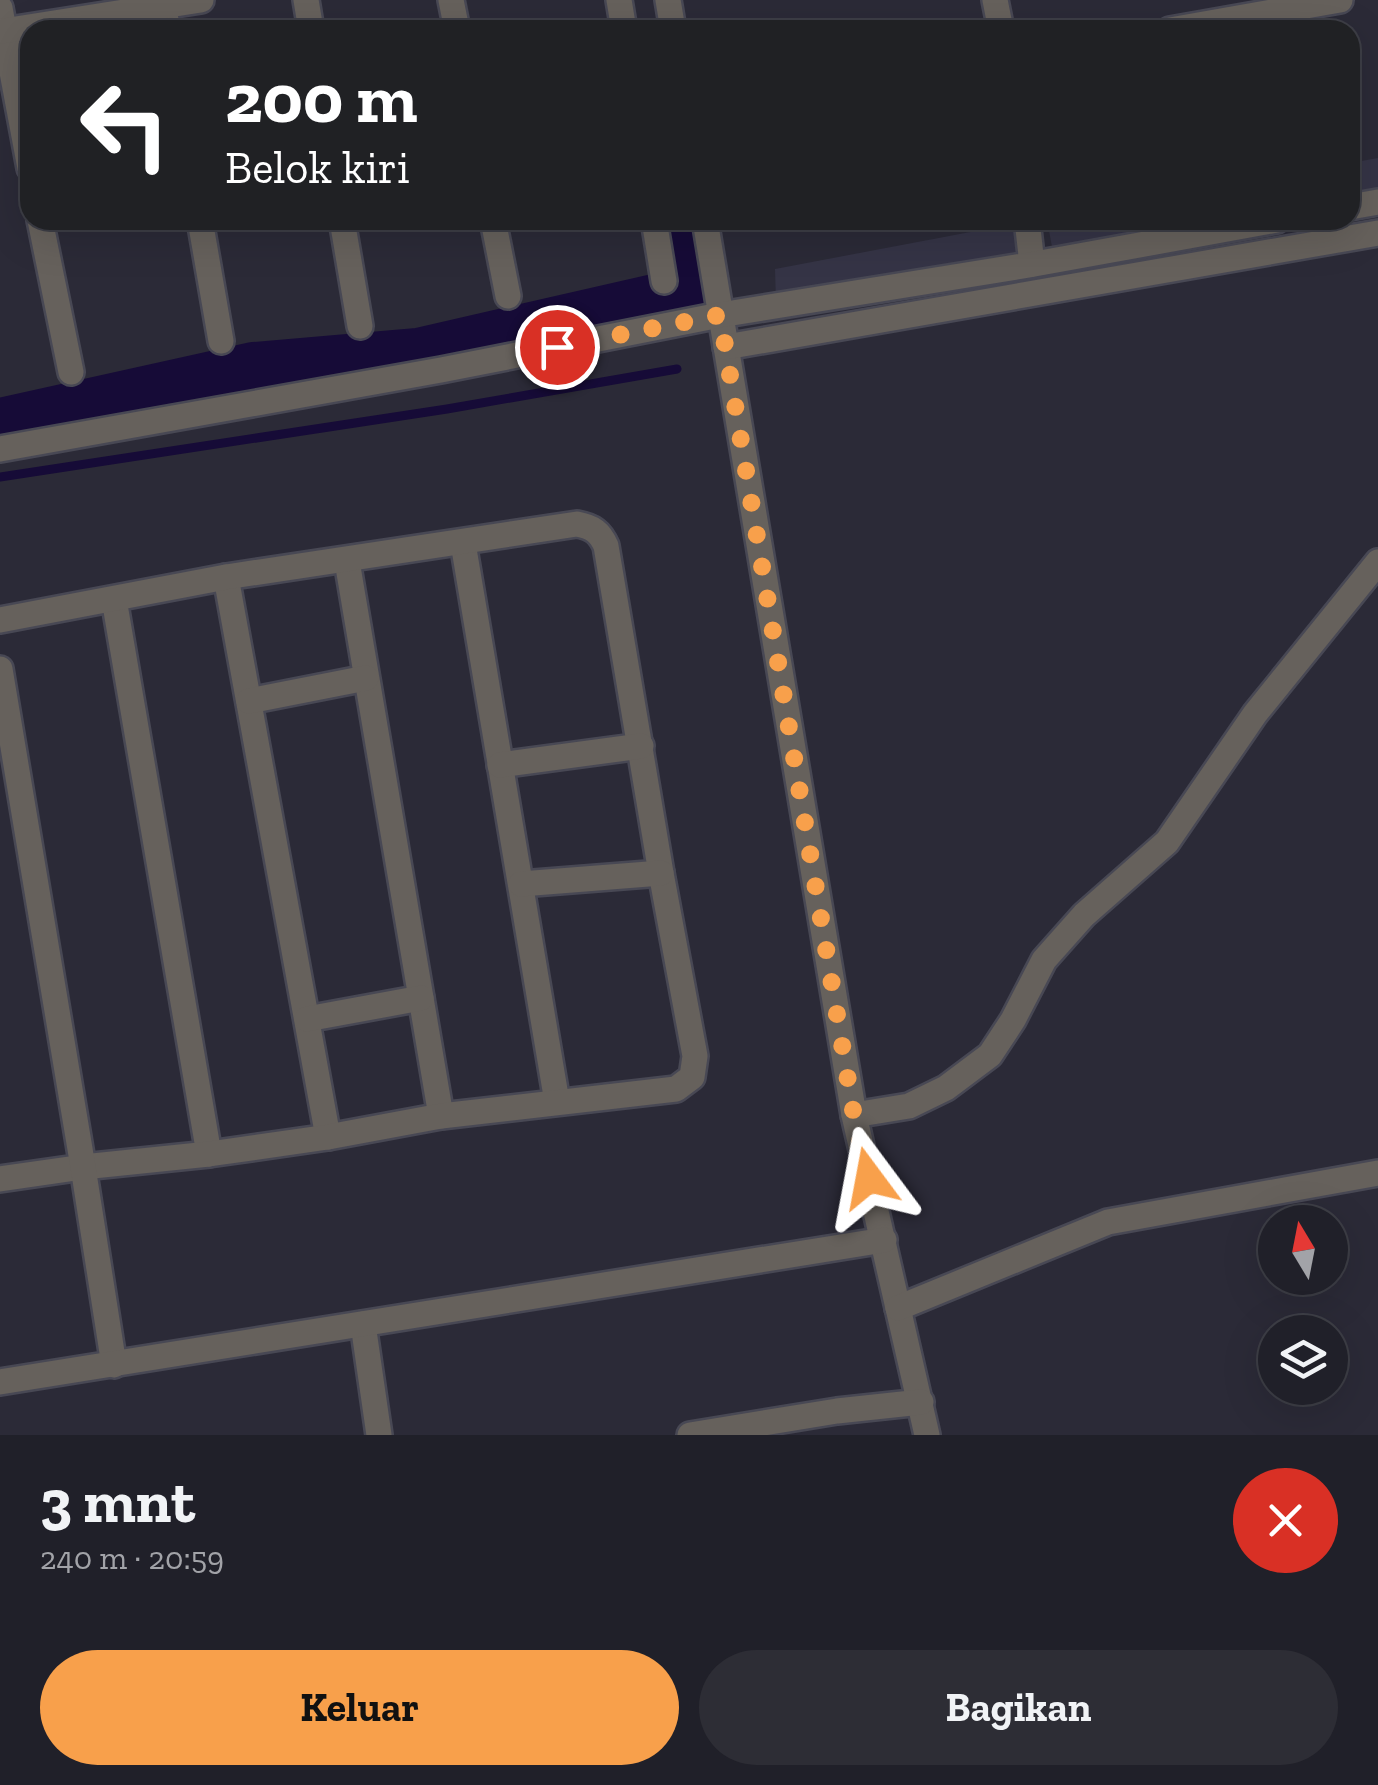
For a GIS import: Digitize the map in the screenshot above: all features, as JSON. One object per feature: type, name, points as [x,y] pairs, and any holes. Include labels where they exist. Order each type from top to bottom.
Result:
[{"type":"street","points":[[11,133],[2,19],[164,12],[201,0]]},
{"type":"street","points":[[1227,20],[1340,0]]},
{"type":"street","points":[[42,230],[71,372]]},
{"type":"street","points":[[202,230],[222,341]]},
{"type":"street","points":[[344,230],[360,326]]},
{"type":"street","points":[[495,230],[508,296]]},
{"type":"street","points":[[656,230],[664,281]]},
{"type":"street","points":[[706,230],[854,1116],[927,1435]]},
{"type":"street","points":[[1028,230],[1032,264]]},
{"type":"street","points":[[0,449],[441,370],[720,315],[1221,230]]},
{"type":"street","points":[[726,347],[1378,233]]},
{"type":"street","points":[[0,620],[226,577],[577,524],[588,526],[602,537],[606,546],[695,1056],[692,1077],[676,1089],[441,1116],[328,1137],[0,1180]]},
{"type":"street","points":[[462,543],[556,1102]]},
{"type":"street","points":[[346,560],[441,1116]]},
{"type":"street","points":[[854,1116],[909,1106],[946,1088],[990,1054],[1013,1020],[1044,960],[1084,915],[1167,842],[1256,714],[1378,562]]},
{"type":"street","points":[[226,577],[328,1137]]},
{"type":"street","points":[[114,598],[209,1154]]},
{"type":"street","points":[[0,669],[114,1365]]},
{"type":"street","points":[[249,701],[366,678]]},
{"type":"street","points":[[500,764],[641,746]]},
{"type":"street","points":[[521,884],[661,872]]},
{"type":"street","points":[[307,1019],[421,998]]},
{"type":"street","points":[[898,1308],[1108,1222],[1378,1172]]},
{"type":"street","points":[[0,1382],[884,1240]]},
{"type":"street","points":[[363,1324],[379,1435]]},
{"type":"street","points":[[690,1435],[840,1423],[921,1402]]},
{"type":"shaded area","points":[[1378,158],[1378,195],[1360,198],[1360,161]]},
{"type":"shaded area","points":[[981,230],[1024,230],[1026,257],[776,302],[775,269]]},
{"type":"shaded area","points":[[1049,230],[1179,230],[1053,252]]},
{"type":"waterway","points":[[0,424],[254,368],[418,354],[698,290],[690,230]]},
{"type":"waterway","points":[[0,477],[447,409],[677,369]]},
{"type":"route","points":[[557,347],[720,315],[854,1116],[869,1178]]}]
